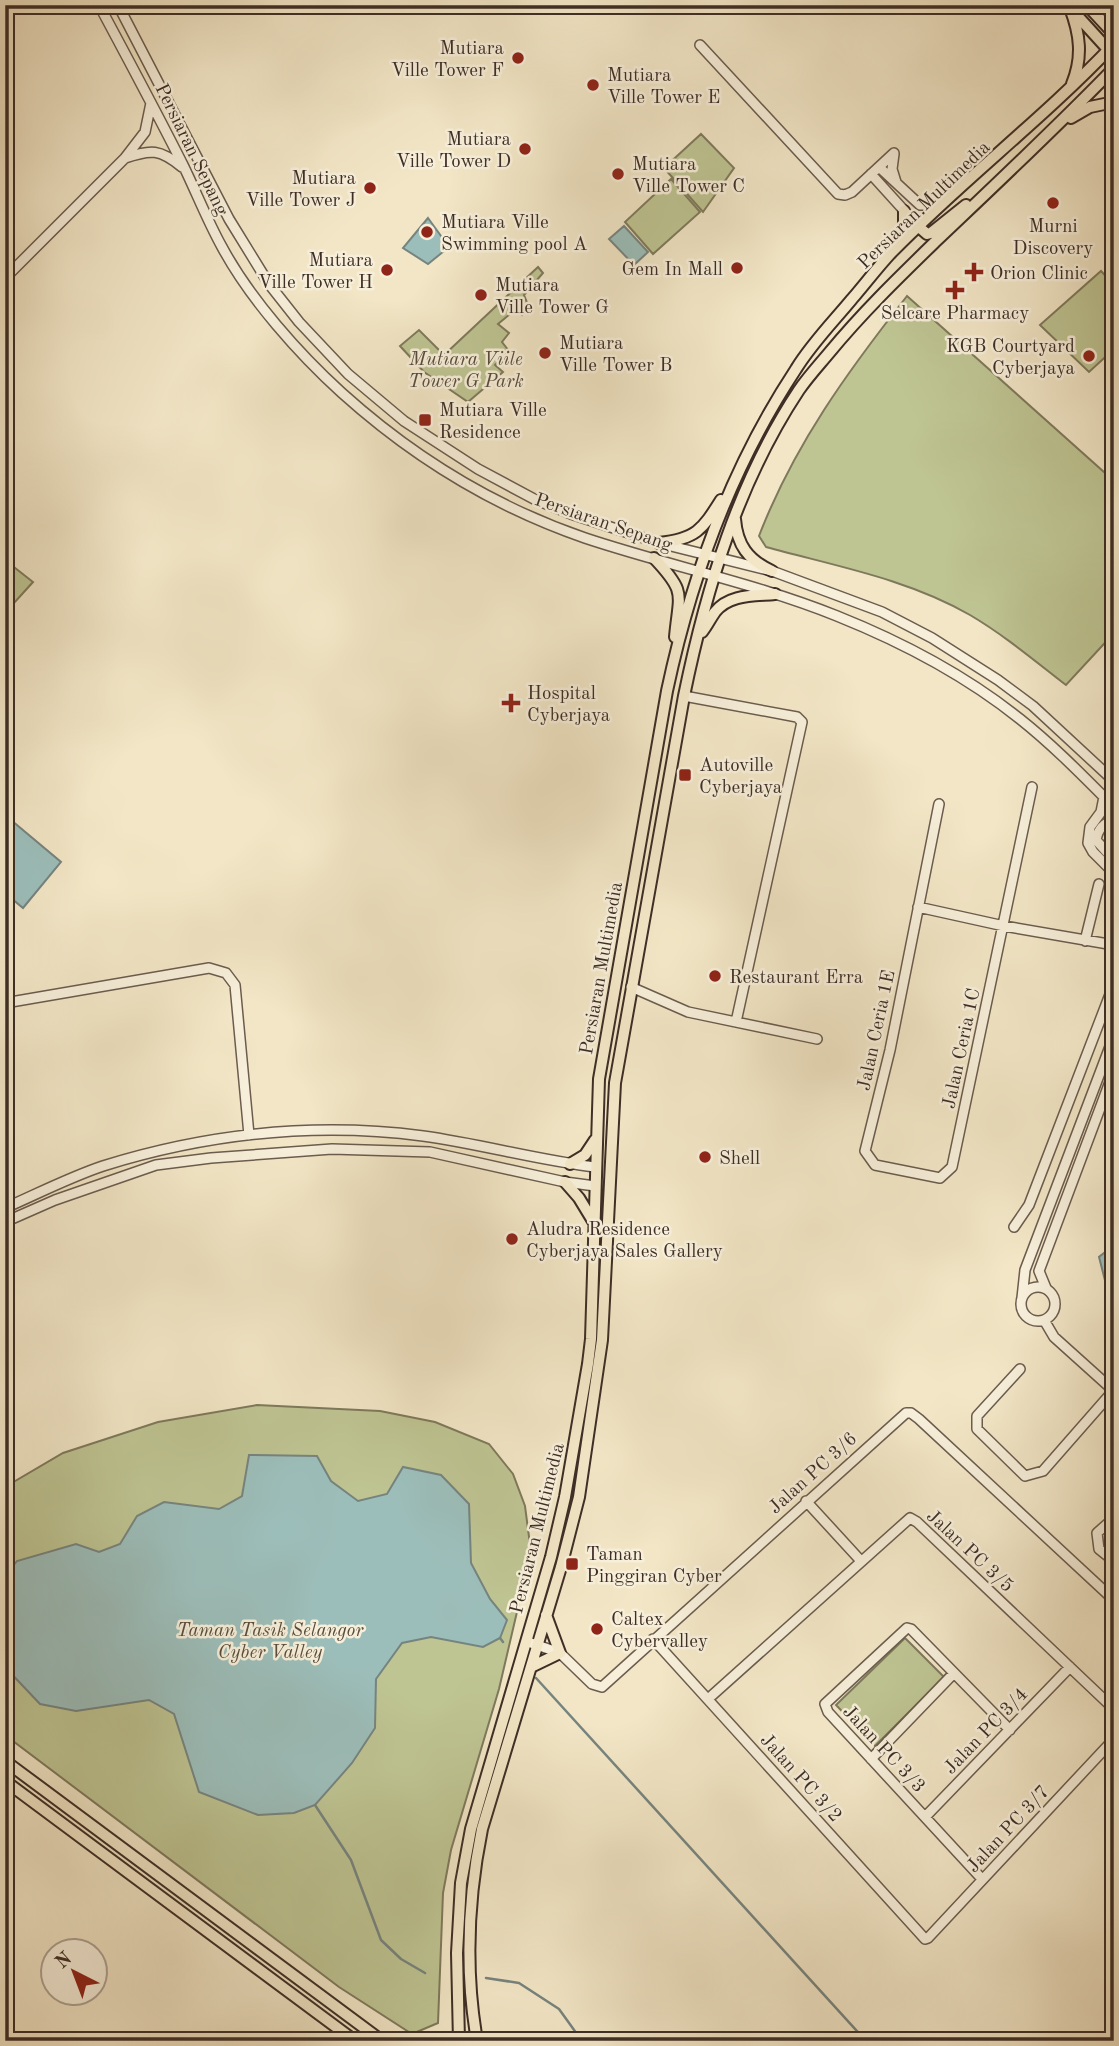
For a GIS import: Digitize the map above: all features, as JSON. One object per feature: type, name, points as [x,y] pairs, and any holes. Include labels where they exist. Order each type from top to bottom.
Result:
[{"type":"main road","points":[[1087,5],[1114,34]]},
{"type":"main road","points":[[1069,6],[1112,50]]},
{"type":"main road","points":[[1069,6],[1078,30],[1080,51],[1079,64],[1069,89]]},
{"type":"main road","name":"Persiaran Multimedia","points":[[460,2036],[457,1953],[461,1883],[471,1829],[554,1545],[579,1420],[591,1339],[599,1079],[673,664],[705,554],[734,480],[769,412],[820,335],[889,255],[1112,50]]},
{"type":"main road","name":"Persiaran Multimedia","points":[[477,2041],[470,1992],[473,1878],[482,1829],[579,1497],[599,1366],[605,1303],[615,1083],[684,696],[696,639],[720,557],[734,516],[764,450],[800,389],[884,290],[1055,128],[1114,68]]},
{"type":"main road","points":[[1055,128],[1090,107],[1114,102]]},
{"type":"main road","points":[[919,227],[927,234],[932,233],[959,210],[978,201]]},
{"type":"main road","points":[[889,255],[904,229],[904,211]]},
{"type":"main road","points":[[659,543],[692,536],[703,527],[734,480]]},
{"type":"main road","points":[[734,516],[738,540],[744,551],[751,559],[772,571]]},
{"type":"main road","points":[[654,558],[675,583],[681,601],[673,664]]},
{"type":"main road","points":[[696,639],[716,611],[726,603],[742,597],[775,594]]},
{"type":"main road","points":[[570,1164],[585,1155],[596,1138]]},
{"type":"main road","points":[[565,1182],[579,1198],[594,1223]]},
{"type":"main road","points":[[531,1667],[561,1653],[546,1615]]},
{"type":"main road","points":[[5,1761],[382,2041]]},
{"type":"main road","points":[[5,1781],[355,2041]]},
{"type":"main road","points":[[451,2041],[460,2036]]},
{"type":"street","name":"Persiaran Sepang","points":[[99,5],[186,170],[222,248],[255,296],[314,366],[374,420],[439,468],[503,503],[578,535],[808,605],[873,632],[955,674],[1021,719],[1114,807]]},
{"type":"street","name":"Persiaran Sepang","points":[[118,5],[229,219],[257,265],[299,322],[348,374],[404,421],[478,469],[534,499],[571,514],[659,543],[772,571],[882,612],[966,658],[1033,706],[1114,781]]},
{"type":"street","points":[[700,45],[833,190],[845,195],[857,188],[894,153],[892,169],[900,188]]},
{"type":"street","points":[[5,278],[125,158],[145,132],[151,103]]},
{"type":"street","points":[[125,158],[145,151],[156,152],[169,157],[186,170]]},
{"type":"street","points":[[879,167],[920,205],[929,205],[961,188]]},
{"type":"street","points":[[872,174],[919,227]]},
{"type":"street","points":[[857,188],[874,187],[889,194]]},
{"type":"street","points":[[684,696],[797,717],[802,722],[736,1022]]},
{"type":"street","name":"Jalan Ceria 1C","points":[[946,1174],[953,1167],[1032,787]]},
{"type":"street","points":[[1104,797],[1101,812],[1090,827],[1088,843],[1093,852],[1114,873]]},
{"type":"street","name":"Jalan Ceria 1E","points":[[939,804],[890,1050],[864,1152],[875,1165],[940,1178],[946,1174]]},
{"type":"street","points":[[1114,820],[1103,824],[1098,831],[1097,840],[1114,860]]},
{"type":"street","points":[[1085,941],[1099,884]]},
{"type":"street","points":[[918,907],[1004,926],[1114,945]]},
{"type":"street","points":[[5,1003],[209,968],[226,973],[235,985],[249,1135]]},
{"type":"street","points":[[1014,1227],[1029,1205],[1114,984]]},
{"type":"street","points":[[631,987],[688,1012],[817,1039]]},
{"type":"street","points":[[1114,1036],[1025,1270],[1022,1307],[1026,1316],[1034,1320],[1044,1320],[1052,1314],[1055,1305],[1039,1271],[1114,1071]]},
{"type":"street","points":[[5,1208],[101,1167],[202,1141],[286,1131],[341,1130],[423,1136],[595,1167]]},
{"type":"street","points":[[5,1222],[55,1200],[156,1165],[292,1151],[332,1149],[430,1152],[565,1182],[595,1186]]},
{"type":"street","points":[[1023,1298],[1033,1288],[1046,1288]]},
{"type":"street","points":[[1020,1369],[977,1416],[976,1423],[977,1429],[1025,1476],[1042,1471],[1114,1390],[1054,1336],[1044,1320]]},
{"type":"street","name":"Jalan PC 3/6","points":[[526,1642],[561,1653],[592,1684],[602,1687],[902,1414],[911,1413],[1114,1600]]},
{"type":"street","points":[[806,1501],[861,1561]]},
{"type":"street","name":"Jalan PC 3/5","points":[[708,1699],[910,1518],[917,1521],[1114,1709]]},
{"type":"street","points":[[1114,1518],[1097,1533],[1099,1549],[1114,1561]]},
{"type":"street","name":"Jalan PC 3/3","points":[[982,1879],[828,1712],[825,1704],[907,1628],[911,1629],[1010,1730]]},
{"type":"street","name":"Jalan PC 3/2","points":[[653,1639],[925,1939]]},
{"type":"street","name":"Jalan PC 3/4","points":[[925,1817],[1070,1667]]},
{"type":"street","points":[[871,1759],[954,1673]]},
{"type":"street","name":"Jalan PC 3/7","points":[[925,1939],[1114,1739]]},
{"type":"green space","points":[[701,134],[734,168],[703,212],[664,168]]},
{"type":"green space","points":[[671,179],[700,212],[653,254],[625,222]]},
{"type":"green space","name":"Mutiara Viile Tower G Park","points":[[538,267],[543,273],[524,295],[528,305],[522,315],[516,309],[498,324],[509,333],[502,342],[509,351],[495,365],[503,372],[468,402],[424,372],[400,346],[419,330],[444,355]]},
{"type":"green space","points":[[1101,271],[1114,285],[1114,349],[1089,372],[1040,325]]},
{"type":"green space","points":[[907,296],[1114,481],[1114,633],[1066,685],[995,631],[946,603],[871,575],[766,547],[759,536],[789,471],[824,410]]},
{"type":"green space","points":[[5,560],[33,582],[5,613]]},
{"type":"green space","name":"Taman Tasik Selangor Cyber Valley","points":[[257,1405],[380,1411],[435,1422],[489,1444],[513,1474],[525,1506],[531,1552],[499,1689],[451,1850],[443,1893],[438,2023],[412,2034],[339,1987],[5,1735],[5,1487],[63,1453],[158,1422]]},
{"type":"green space","points":[[905,1638],[944,1677],[875,1746],[836,1705]]},
{"type":"water","name":"Mutiara Ville Swimming pool A","points":[[428,218],[449,247],[428,264],[403,248]]},
{"type":"water","points":[[624,226],[648,252],[634,265],[609,239]]},
{"type":"water","points":[[5,815],[61,862],[23,908],[5,893]]},
{"type":"water","points":[[1114,1245],[1114,1303],[1110,1300],[1099,1257]]},
{"type":"water","points":[[249,1455],[317,1456],[331,1481],[358,1501],[387,1494],[403,1467],[441,1475],[469,1504],[471,1563],[490,1599],[507,1620],[500,1638],[483,1647],[431,1637],[402,1643],[376,1679],[375,1728],[352,1763],[315,1805],[294,1813],[258,1815],[199,1792],[174,1714],[149,1700],[76,1711],[40,1704],[5,1667],[5,1576],[17,1561],[76,1544],[99,1552],[120,1544],[137,1516],[164,1502],[219,1509],[242,1496]]},
{"type":"waterway","points":[[500,1638],[503,1642]]},
{"type":"waterway","points":[[536,1678],[866,2041]]},
{"type":"waterway","points":[[315,1805],[351,1860],[381,1940],[401,1959],[425,1973]]},
{"type":"waterway","points":[[486,1978],[519,1983],[559,2009],[582,2041]]},
{"type":"place","name":"Mutiara Ville Tower F","points":[[518,58]]},
{"type":"place","name":"Mutiara Ville Tower E","points":[[593,85]]},
{"type":"place","name":"Mutiara Ville Tower D","points":[[525,149]]},
{"type":"place","name":"Mutiara Ville Tower C","points":[[618,174]]},
{"type":"place","name":"Mutiara Ville Tower J","points":[[370,188]]},
{"type":"place","name":"Murni Discovery","points":[[1053,203]]},
{"type":"place","name":"Mutiara Ville Swimming pool A","points":[[427,232]]},
{"type":"place","name":"Gem In Mall","points":[[737,268]]},
{"type":"place","name":"Mutiara Ville Tower H","points":[[387,270]]},
{"type":"place","name":"Orion Clinic","points":[[974,272]]},
{"type":"place","name":"Selcare Pharmacy","points":[[955,290]]},
{"type":"place","name":"Mutiara Ville Tower G","points":[[481,295]]},
{"type":"place","name":"Mutiara Ville Tower B","points":[[545,353]]},
{"type":"place","name":"KGB Courtyard Cyberjaya","points":[[1089,356]]},
{"type":"place","name":"Mutiara Ville Residence","points":[[425,420]]},
{"type":"place","name":"Hospital Cyberjaya","points":[[511,703]]},
{"type":"place","name":"Autoville Cyberjaya","points":[[685,775]]},
{"type":"place","name":"Restaurant Erra","points":[[715,976]]},
{"type":"place","name":"Shell","points":[[705,1157]]},
{"type":"place","name":"Aludra Residence Cyberjaya Sales Gallery","points":[[512,1239]]},
{"type":"place","name":"Taman Pinggiran Cyber","points":[[572,1564]]},
{"type":"place","name":"Caltex Cybervalley","points":[[597,1629]]}]
